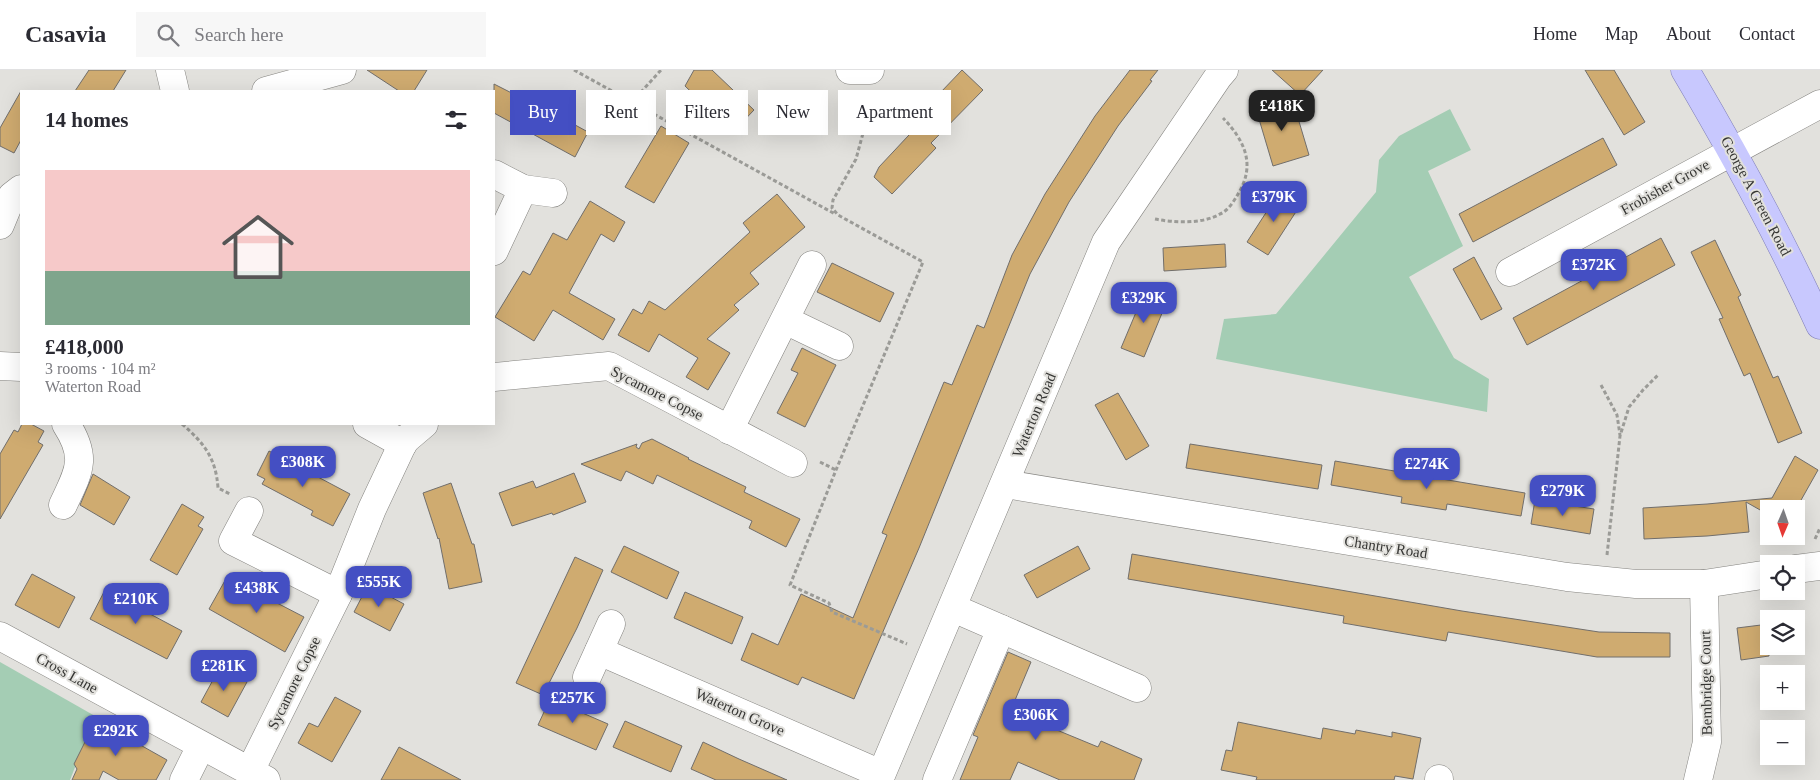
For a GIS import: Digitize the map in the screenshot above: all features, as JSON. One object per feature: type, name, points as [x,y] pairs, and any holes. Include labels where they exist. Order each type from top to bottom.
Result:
[{"type":"main road","name":"George A Green Road","points":[[1685,70],[1732,150],[1797,274],[1820,326]]},
{"type":"street","points":[[170,70],[175,90]]},
{"type":"street","points":[[270,90],[342,70]]},
{"type":"street","name":"Waterton Road","points":[[880,777],[1106,242],[1224,70]]},
{"type":"street","name":"Frobisher Grove","points":[[1510,272],[1820,104]]},
{"type":"street","points":[[495,175],[523,189],[553,193]]},
{"type":"street","points":[[495,249],[523,189]]},
{"type":"street","points":[[0,225],[11,191]]},
{"type":"street","points":[[729,430],[812,265]]},
{"type":"street","points":[[785,320],[839,346]]},
{"type":"street","points":[[0,366],[20,367]]},
{"type":"street","name":"Sycamore Copse","points":[[495,377],[609,366],[793,462]]},
{"type":"street","points":[[64,505],[77,476],[80,462],[79,450],[66,425]]},
{"type":"street","points":[[369,425],[403,444]]},
{"type":"street","name":"Sycamore Copse","points":[[258,776],[338,594],[372,509],[404,441],[423,425]]},
{"type":"street","name":"Chantry Road","points":[[1005,484],[1557,575],[1636,584],[1704,584],[1760,575]]},
{"type":"street","points":[[249,511],[233,541],[338,594]]},
{"type":"street","points":[[1805,568],[1820,566]]},
{"type":"street","name":"Bembridge Court","points":[[1698,780],[1707,742],[1704,584]]},
{"type":"street","points":[[953,608],[1137,688]]},
{"type":"street","points":[[586,677],[611,624]]},
{"type":"street","points":[[937,780],[1000,629]]},
{"type":"street","name":"Cross Lane","points":[[0,636],[258,776]]},
{"type":"street","name":"Waterton Grove","points":[[599,650],[880,777]]},
{"type":"street","points":[[184,780],[201,746]]},
{"type":"path","points":[[574,70],[610,90]]},
{"type":"path","points":[[643,90],[661,70]]},
{"type":"path","points":[[838,215],[832,208],[833,200],[856,158],[872,104],[862,70]]},
{"type":"path","points":[[1128,209],[1159,220],[1203,220],[1221,214],[1234,201],[1243,186],[1248,163],[1243,144],[1234,129],[1221,115],[1202,100]]},
{"type":"path","points":[[656,115],[923,262],[790,585],[829,603],[832,612],[933,655]]},
{"type":"path","points":[[1603,580],[1620,436],[1629,407],[1659,374]]},
{"type":"path","points":[[1600,385],[1617,415],[1620,436]]},
{"type":"path","points":[[183,425],[194,434],[210,455],[216,472],[218,488],[239,499],[249,511]]},
{"type":"green space","points":[[1450,109],[1471,150],[1428,171],[1463,246],[1409,277],[1454,358],[1489,379],[1487,412],[1216,359],[1224,319],[1276,314],[1376,192],[1379,160],[1399,136]]},
{"type":"green space","points":[[0,662],[95,716],[70,780],[0,780]]},
{"type":"building","points":[[89,70],[126,70],[114,90],[76,90]]},
{"type":"building","points":[[367,70],[427,70],[415,90],[397,90]]},
{"type":"building","points":[[694,70],[712,70],[733,90],[689,90],[685,86]]},
{"type":"building","points":[[962,70],[983,90],[951,123],[951,90],[943,90]]},
{"type":"building","points":[[1130,70],[1158,70],[1150,80],[1152,81],[1118,126],[1069,202],[1030,274],[919,548],[854,699],[802,677],[798,685],[741,660],[752,633],[778,645],[801,594],[853,618],[887,535],[882,533],[944,382],[952,385],[977,325],[984,328],[1012,255],[1045,194],[1095,116]]},
{"type":"building","points":[[1272,70],[1323,70],[1300,95]]},
{"type":"building","points":[[1585,70],[1614,70],[1645,122],[1624,135]]},
{"type":"building","points":[[494,84],[510,92],[510,122],[495,114]]},
{"type":"building","points":[[20,93],[20,142],[14,153],[0,146],[0,128]]},
{"type":"building","points":[[1292,98],[1309,155],[1273,166],[1256,109]]},
{"type":"building","points":[[748,104],[754,110],[748,116]]},
{"type":"building","points":[[576,125],[586,131],[586,135],[575,157],[534,135],[576,135]]},
{"type":"building","points":[[661,126],[666,129],[666,135],[676,135],[689,143],[654,203],[625,187]]},
{"type":"building","points":[[909,135],[939,135],[931,143],[936,148],[892,194],[874,177],[879,167]]},
{"type":"building","points":[[1603,138],[1617,165],[1473,242],[1459,214]]},
{"type":"building","points":[[1280,191],[1301,204],[1268,255],[1247,242]]},
{"type":"building","points":[[777,194],[805,227],[750,273],[759,284],[734,305],[739,310],[707,339],[730,353],[708,390],[686,377],[698,358],[659,334],[649,352],[618,335],[633,309],[642,314],[649,301],[665,310],[750,232],[743,223]]},
{"type":"building","points":[[590,201],[625,222],[614,242],[601,234],[569,293],[615,319],[603,340],[553,310],[534,341],[495,317],[523,271],[530,275],[553,233],[567,240]]},
{"type":"building","points":[[1661,238],[1675,265],[1527,345],[1513,318]]},
{"type":"building","points":[[1715,240],[1741,295],[1738,297],[1773,378],[1778,376],[1802,433],[1778,443],[1750,373],[1744,376],[1719,319],[1723,318],[1691,252]]},
{"type":"building","points":[[1225,244],[1226,267],[1164,271],[1163,248]]},
{"type":"building","points":[[1474,257],[1502,309],[1481,320],[1453,269]]},
{"type":"building","points":[[832,263],[894,293],[880,322],[817,292]]},
{"type":"building","points":[[1145,291],[1167,301],[1144,357],[1121,348]]},
{"type":"building","points":[[802,348],[836,365],[805,427],[777,413],[798,373],[791,370]]},
{"type":"building","points":[[1118,393],[1149,446],[1126,460],[1095,405]]},
{"type":"building","points":[[22,425],[33,425],[44,431],[38,442],[43,445],[0,519],[0,454],[14,430],[18,432]]},
{"type":"building","points":[[652,439],[746,487],[744,492],[800,519],[786,547],[749,528],[752,521],[657,475],[653,484],[626,471],[621,481],[581,464],[637,444],[636,447],[639,449],[642,443]]},
{"type":"building","points":[[1190,444],[1322,465],[1318,489],[1186,468]]},
{"type":"building","points":[[269,451],[350,494],[333,526],[311,515],[313,511],[262,484],[265,479],[257,475]]},
{"type":"building","points":[[1795,456],[1818,470],[1801,500],[1760,500],[1760,510],[1746,502],[1749,532],[1644,539],[1643,508],[1772,498]]},
{"type":"building","points":[[1335,461],[1525,493],[1521,516],[1447,504],[1446,510],[1401,503],[1402,497],[1331,485]]},
{"type":"building","points":[[574,473],[586,502],[553,515],[552,513],[512,526],[499,493],[533,481],[536,488]]},
{"type":"building","points":[[93,474],[130,497],[114,525],[80,505]]},
{"type":"building","points":[[451,483],[472,544],[474,544],[482,582],[449,589],[439,538],[423,493]]},
{"type":"building","points":[[1535,500],[1594,509],[1590,534],[1531,524]]},
{"type":"building","points":[[182,504],[204,517],[198,526],[203,529],[177,575],[150,560]]},
{"type":"building","points":[[624,546],[679,572],[667,599],[611,572]]},
{"type":"building","points":[[1078,546],[1090,569],[1037,598],[1024,575]]},
{"type":"building","points":[[1132,554],[1462,611],[1599,632],[1670,633],[1670,657],[1597,657],[1448,632],[1446,641],[1343,623],[1344,616],[1128,579]]},
{"type":"building","points":[[575,557],[603,570],[577,628],[543,695],[516,683]]},
{"type":"building","points":[[32,574],[75,597],[59,628],[15,605]]},
{"type":"building","points":[[227,577],[304,617],[285,652],[209,609]]},
{"type":"building","points":[[368,585],[404,604],[390,631],[354,612]]},
{"type":"building","points":[[105,590],[182,631],[167,659],[90,619]]},
{"type":"building","points":[[685,592],[743,617],[732,644],[674,618]]},
{"type":"building","points":[[1760,625],[1760,655],[1769,656],[1741,660],[1737,628]]},
{"type":"building","points":[[1008,652],[1031,662],[1013,705],[1038,715],[1035,721],[1098,747],[1101,741],[1142,759],[1134,780],[1060,780],[1018,762],[1010,780],[960,780],[978,737],[973,735]]},
{"type":"building","points":[[220,667],[247,682],[228,717],[201,702]]},
{"type":"building","points":[[335,697],[361,711],[332,762],[298,743],[309,723],[318,727]]},
{"type":"building","points":[[550,699],[608,724],[596,750],[538,725]]},
{"type":"building","points":[[96,720],[167,760],[156,780],[119,780],[103,771],[99,780],[72,780],[77,769],[74,764]]},
{"type":"building","points":[[625,721],[682,746],[671,772],[613,747]]},
{"type":"building","points":[[1238,722],[1321,739],[1323,728],[1355,734],[1356,730],[1392,737],[1392,732],[1421,738],[1413,779],[1395,776],[1394,780],[1256,780],[1257,777],[1221,770],[1226,750],[1232,751]]},
{"type":"building","points":[[703,742],[787,780],[716,780],[691,769]]},
{"type":"building","points":[[399,747],[461,780],[381,780]]}]
